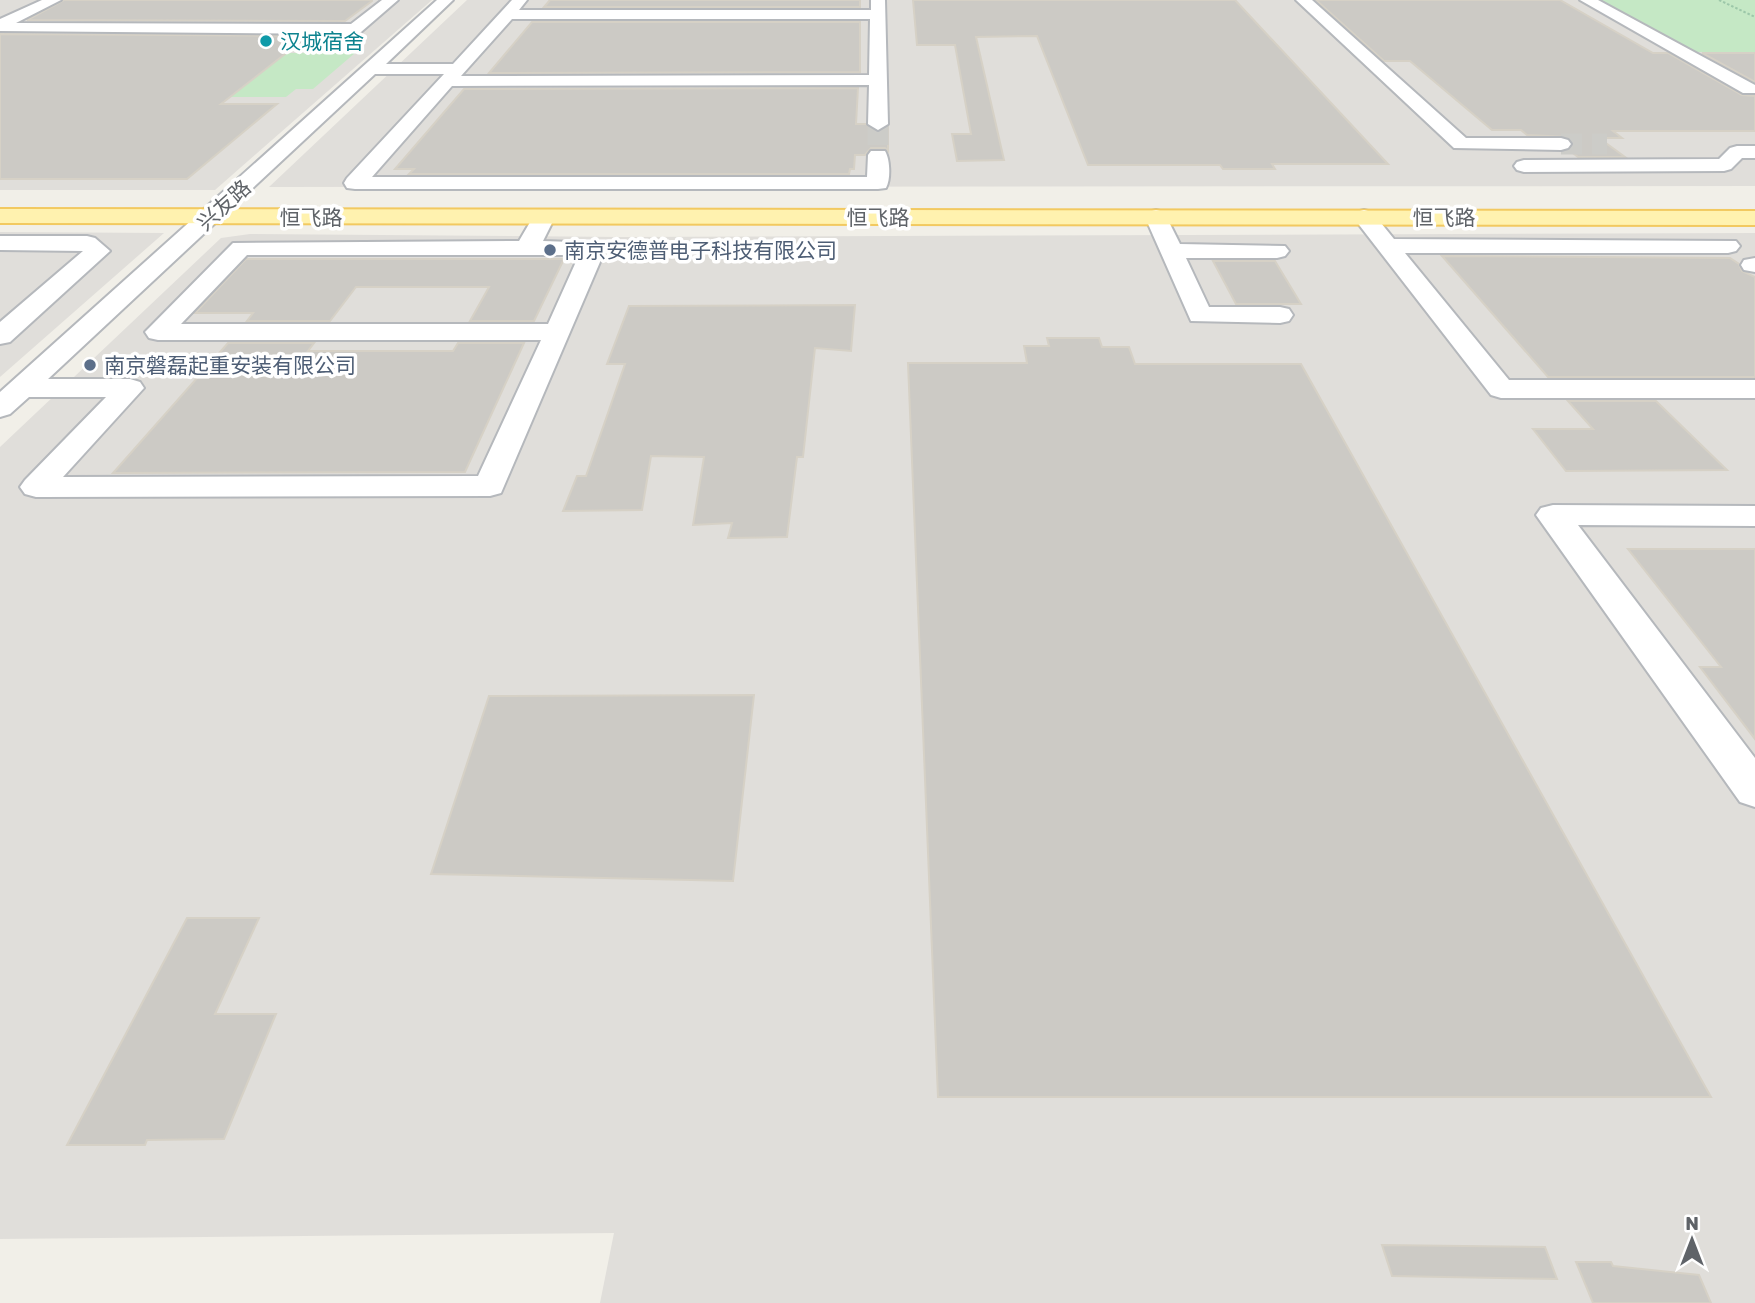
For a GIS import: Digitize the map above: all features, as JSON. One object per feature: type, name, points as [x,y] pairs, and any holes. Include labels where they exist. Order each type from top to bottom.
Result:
[{"type":"main road","name":"恒飞路","points":[[0,201],[1755,203]]},
{"type":"main road","name":"恒飞路","points":[[0,216],[1755,218]]},
{"type":"street","points":[[54,0],[4,23],[5,28],[352,31]]},
{"type":"street","points":[[330,50],[391,0]]},
{"type":"street","name":"兴友路","points":[[11,398],[446,0]]},
{"type":"street","points":[[520,0],[355,183],[878,183],[878,155]]},
{"type":"street","points":[[1303,0],[1461,144],[1491,166],[1724,165],[1737,152],[1755,152]]},
{"type":"street","points":[[1587,0],[1749,89]]},
{"type":"street","points":[[507,15],[878,7],[878,124]]},
{"type":"street","points":[[180,28],[204,14]]},
{"type":"street","points":[[201,44],[219,31]]},
{"type":"street","points":[[375,66],[457,71],[878,80]]},
{"type":"street","points":[[1461,144],[1561,144]]},
{"type":"street","points":[[1715,144],[1755,144]]},
{"type":"street","points":[[527,248],[544,217]]},
{"type":"street","points":[[1156,217],[1200,315],[1280,315]]},
{"type":"street","points":[[1364,217],[1501,389],[1755,389]]},
{"type":"street","points":[[1690,218],[1754,265]]},
{"type":"street","points":[[0,243],[87,243],[98,251],[0,335]]},
{"type":"street","points":[[1388,246],[1728,246]]},
{"type":"street","points":[[11,398],[130,388],[36,486],[490,486],[594,248],[241,248],[158,332],[154,348],[114,388]]},
{"type":"street","points":[[1171,251],[1277,251]]},
{"type":"street","points":[[0,309],[31,309]]},
{"type":"street","points":[[154,348],[558,332]]},
{"type":"street","points":[[1755,516],[1553,515],[1755,790]]},
{"type":"path","points":[[1719,0],[1755,17]]},
{"type":"shaded area","points":[[0,0],[432,0],[215,190],[0,190]]},
{"type":"shaded area","points":[[467,0],[1755,0],[1755,186],[269,187]]},
{"type":"shaded area","points":[[0,232],[164,233],[0,377]]},
{"type":"shaded area","points":[[1755,233],[1755,1303],[600,1303],[614,1233],[0,1239],[0,447],[221,238],[250,234],[621,237]]},
{"type":"green space","points":[[1598,0],[1755,0],[1755,52],[1695,52]]},
{"type":"green space","points":[[215,53],[355,53],[313,89],[296,89],[286,97],[151,97]]},
{"type":"building","points":[[64,0],[372,1],[345,21],[27,20]]},
{"type":"building","points":[[550,0],[860,0],[860,7],[544,7]]},
{"type":"building","points":[[913,0],[1235,0],[1388,164],[1272,164],[1275,169],[1223,169],[1220,165],[1088,165],[1037,36],[976,37],[1004,160],[957,161],[952,134],[971,134],[955,45],[917,45]]},
{"type":"building","points":[[1316,0],[1560,0],[1653,53],[1668,53],[1742,95],[1755,96],[1755,131],[1613,131],[1622,138],[1599,138],[1625,157],[1578,157],[1569,150],[1574,144],[1569,137],[1527,135],[1521,130],[1492,130],[1410,61],[1384,61]]},
{"type":"building","points":[[532,22],[860,22],[860,72],[489,73]]},
{"type":"building","points":[[0,34],[325,36],[311,47],[294,47],[221,104],[277,104],[187,179],[0,179]]},
{"type":"building","points":[[1702,53],[1755,53],[1755,82]]},
{"type":"building","points":[[858,88],[856,124],[866,124],[877,132],[888,127],[888,151],[885,148],[871,148],[865,155],[855,155],[854,169],[850,169],[849,174],[409,174],[414,169],[395,169],[464,89]]},
{"type":"building","points":[[1442,256],[1730,258],[1739,264],[1742,271],[1755,277],[1755,377],[1548,377]]},
{"type":"building","points":[[246,259],[564,259],[534,321],[470,321],[489,287],[356,287],[330,321],[247,321],[253,313],[195,313]]},
{"type":"building","points":[[1213,261],[1275,261],[1301,304],[1236,304]]},
{"type":"building","points":[[855,305],[851,351],[815,348],[803,457],[797,457],[787,537],[728,538],[732,523],[693,525],[704,457],[651,456],[642,510],[563,511],[577,476],[586,476],[625,364],[607,364],[629,306]]},
{"type":"building","points":[[1047,338],[1099,338],[1102,347],[1129,347],[1135,364],[1301,364],[1711,1097],[938,1097],[908,363],[1027,363],[1024,346],[1049,346]]},
{"type":"building","points":[[228,343],[314,343],[308,351],[453,351],[458,343],[524,343],[465,472],[113,473]]},
{"type":"building","points":[[1568,401],[1656,401],[1727,470],[1566,471],[1533,429],[1593,429]]},
{"type":"building","points":[[1628,549],[1755,549],[1755,739],[1700,667],[1721,667]]},
{"type":"building","points":[[754,695],[733,881],[431,874],[489,696]]},
{"type":"building","points":[[187,918],[259,918],[215,1014],[276,1014],[224,1139],[147,1140],[145,1145],[67,1145]]},
{"type":"building","points":[[1382,1245],[1545,1247],[1557,1279],[1392,1276]]},
{"type":"building","points":[[1576,1262],[1611,1262],[1613,1266],[1699,1275],[1711,1303],[1593,1303]]},
{"type":"tunnel","points":[[878,124],[878,155]]},
{"type":"tunnel","points":[[1561,144],[1607,144]]},
{"type":"place","name":"汉城宿舍","points":[[266,41]]},
{"type":"place","name":"南京安德普电子科技有限公司","points":[[550,250]]},
{"type":"place","name":"南京磐磊起重安装有限公司","points":[[90,365]]}]
